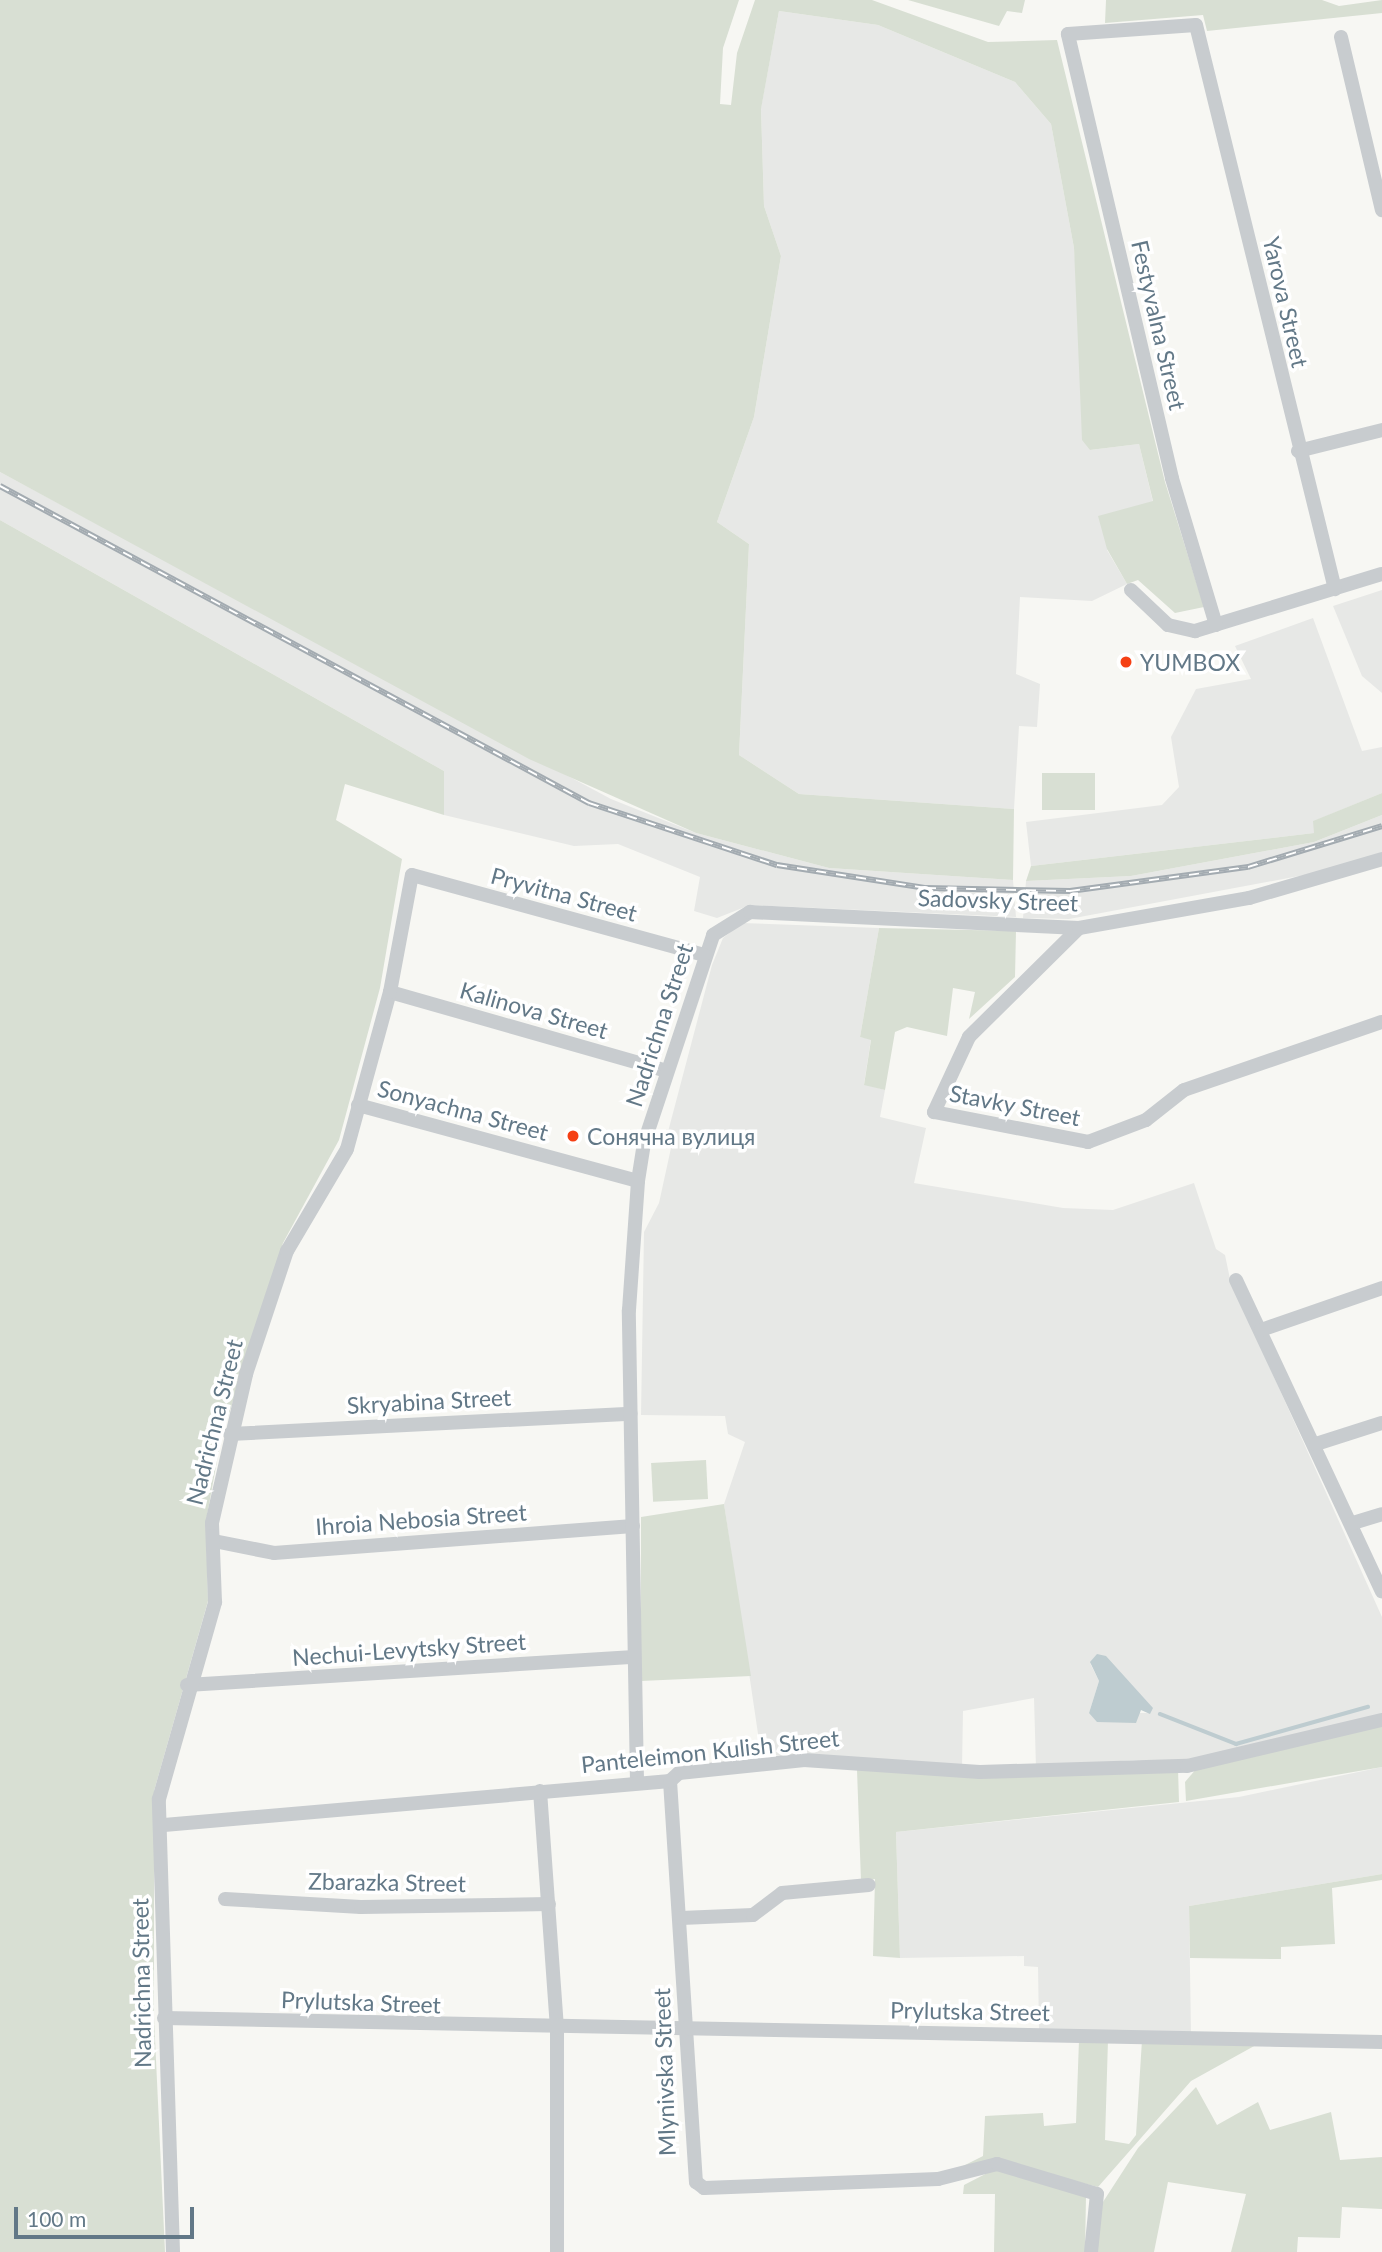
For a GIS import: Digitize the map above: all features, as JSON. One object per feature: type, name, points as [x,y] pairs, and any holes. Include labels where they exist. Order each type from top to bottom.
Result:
[{"type":"street","name":"Yarova Street","points":[[1068,34],[1196,25],[1298,451],[1335,589]]},
{"type":"street","name":"Festyvalna Street","points":[[1068,34],[1172,478],[1216,625]]},
{"type":"street","points":[[1341,37],[1382,210]]},
{"type":"street","points":[[1298,451],[1382,430]]},
{"type":"street","points":[[1131,590],[1168,625],[1195,631],[1382,574]]},
{"type":"street","name":"Sadovsky Street","points":[[730,919],[750,912],[1079,928],[1249,898],[1382,859]]},
{"type":"street","name":"Pryvitna Street","points":[[412,875],[704,955]]},
{"type":"street","name":"Nadrichna Street","points":[[173,2252],[164,2018],[164,1825],[159,1799],[187,1685],[215,1602],[214,1541],[230,1434],[287,1251],[347,1149],[390,992],[412,875]]},
{"type":"street","name":"Nadrichna Street","points":[[637,1782],[631,1414],[638,1181],[667,1071],[704,955],[730,919]]},
{"type":"street","name":"Stavky Street","points":[[1079,928],[969,1037],[934,1112],[1088,1142],[1146,1120],[1184,1090],[1382,1022]]},
{"type":"street","name":"Kalinova Street","points":[[390,992],[667,1071]]},
{"type":"street","name":"Sonyachna Street","points":[[358,1105],[638,1181]]},
{"type":"street","points":[[1236,1280],[1353,1523],[1382,1592]]},
{"type":"street","points":[[1261,1330],[1382,1288]]},
{"type":"street","name":"Skryabina Street","points":[[230,1434],[631,1414]]},
{"type":"street","points":[[1316,1444],[1382,1423]]},
{"type":"street","points":[[1353,1523],[1382,1514]]},
{"type":"street","name":"Ihroia Nebosia Street","points":[[214,1541],[274,1553],[632,1526]]},
{"type":"street","name":"Nechui-Levytsky Street","points":[[187,1685],[634,1657]]},
{"type":"street","name":"Panteleimon Kulish Street","points":[[164,1825],[670,1781],[679,1773],[804,1760],[980,1772],[1133,1763],[1187,1766],[1382,1720]]},
{"type":"street","name":"Mlynivska Street","points":[[670,1781],[681,1918],[691,2174],[704,2188],[937,2179],[997,2164],[1097,2194],[1091,2252]]},
{"type":"street","points":[[540,1791],[557,2029],[557,2252]]},
{"type":"street","points":[[681,1918],[753,1915],[782,1893],[869,1885]]},
{"type":"street","name":"Zbarazka Street","points":[[225,1899],[361,1907],[549,1904]]},
{"type":"street","name":"Prylutska Street","points":[[164,2018],[557,2029],[684,2028],[1382,2042]]},
{"type":"shaded area","points":[[0,0],[739,0],[723,48],[720,104],[731,105],[737,53],[755,0],[872,0],[988,42],[1057,40],[1165,482],[1204,607],[1175,613],[1138,580],[1127,584],[1107,549],[1098,516],[1153,501],[1139,444],[1090,450],[1082,440],[1074,248],[1051,124],[1015,82],[878,25],[779,11],[761,109],[764,206],[781,256],[754,417],[717,522],[749,544],[739,755],[799,794],[1014,809],[1013,880],[829,868],[696,833],[529,759],[0,472]]},
{"type":"shaded area","points":[[908,0],[1025,0],[1022,13],[1007,11],[999,26]]},
{"type":"shaded area","points":[[1106,0],[1322,0],[1339,6],[1382,0],[1382,13],[1207,31],[1203,15],[1105,23]]},
{"type":"shaded area","points":[[779,11],[878,25],[1015,82],[1051,124],[1074,248],[1090,450],[1139,444],[1153,502],[1107,550],[1127,584],[1092,601],[1020,597],[1016,674],[1040,684],[1037,727],[1019,726],[1014,809],[799,794],[739,755],[749,544],[717,522],[754,417],[781,256],[764,206],[761,108]]},
{"type":"shaded area","points":[[0,472],[611,799],[696,833],[829,868],[1013,880],[1016,917],[750,905],[717,918],[694,911],[700,877],[618,844],[574,846],[444,815],[444,771],[0,520]]},
{"type":"shaded area","points":[[0,520],[444,771],[444,815],[345,784],[336,820],[402,859],[380,988],[339,1140],[283,1243],[221,1439],[206,1521],[208,1601],[154,1791],[154,2017],[165,2252],[0,2252]]},
{"type":"shaded area","points":[[1382,590],[1382,693],[1362,676],[1333,606]]},
{"type":"shaded area","points":[[1313,618],[1362,751],[1382,747],[1382,793],[1314,821],[1314,833],[1031,866],[1026,822],[1162,805],[1179,787],[1171,737],[1196,689],[1251,679],[1235,646]]},
{"type":"shaded area","points":[[1042,773],[1095,773],[1095,810],[1042,810]]},
{"type":"shaded area","points":[[1382,793],[1382,815],[1314,842],[1131,876],[1026,881],[1031,866],[1314,833],[1313,821]]},
{"type":"shaded area","points":[[1382,815],[1382,852],[1331,870],[1069,919],[1023,918],[1026,881],[1131,876],[1314,842]]},
{"type":"shaded area","points":[[742,923],[879,928],[860,1037],[871,1039],[864,1084],[885,1090],[880,1117],[926,1128],[914,1183],[1063,1208],[1113,1210],[1194,1183],[1216,1249],[1225,1255],[1230,1279],[1382,1617],[1382,1716],[1187,1763],[1133,1760],[1036,1768],[1034,1698],[963,1711],[962,1768],[761,1754],[724,1504],[745,1442],[728,1434],[725,1416],[641,1415],[644,1232],[659,1203],[671,1148],[664,1147],[712,965],[723,938]],"holes":[[[1090,1663],[1151,1713],[1089,1713],[1099,1681]]]},
{"type":"shaded area","points":[[879,928],[1016,931],[1015,977],[969,1019],[975,992],[953,988],[947,1036],[907,1027],[895,1032],[885,1090],[864,1085],[871,1040],[860,1037]]},
{"type":"shaded area","points":[[706,1460],[708,1499],[653,1502],[651,1463]]},
{"type":"shaded area","points":[[724,1504],[751,1676],[641,1681],[641,1517]]},
{"type":"shaded area","points":[[1097,1654],[1106,1656],[1153,1708],[1150,1714],[1141,1710],[1136,1723],[1097,1722],[1089,1713],[1099,1681],[1090,1662]]},
{"type":"shaded area","points":[[1382,1723],[1382,1767],[1186,1801],[1185,1782],[1197,1768]]},
{"type":"shaded area","points":[[1382,1767],[1382,1874],[1189,1906],[1191,2034],[1039,2029],[1038,1967],[1024,1966],[1024,1956],[900,1958],[896,1832],[1239,1797]]},
{"type":"shaded area","points":[[1178,1768],[1179,1802],[896,1832],[900,1958],[873,1956],[875,1879],[861,1881],[857,1770]]},
{"type":"shaded area","points":[[1382,1874],[1382,1880],[1332,1888],[1335,1944],[1281,1947],[1281,1959],[1190,1958],[1189,1906]]},
{"type":"shaded area","points":[[1079,2040],[1108,2040],[1105,2140],[1129,2144],[1136,2135],[1142,2040],[1256,2045],[1191,2081],[1098,2187],[998,2161],[963,2166],[983,2156],[985,2116],[1043,2113],[1044,2126],[1076,2123]]},
{"type":"shaded area","points":[[1196,2087],[1217,2125],[1258,2102],[1270,2130],[1331,2112],[1340,2160],[1382,2157],[1382,2209],[1342,2207],[1340,2238],[1298,2237],[1297,2252],[1231,2252],[1246,2194],[1168,2182],[1154,2252],[1097,2252],[1101,2205],[1138,2148]]},
{"type":"shaded area","points":[[997,2168],[1086,2196],[1085,2252],[994,2252],[995,2194],[963,2194],[964,2185]]},
{"type":"waterway","points":[[1160,1714],[1236,1744],[1368,1707]]},
{"type":"railway","points":[[0,486],[589,803],[777,865],[926,888],[1070,891],[1248,867],[1382,826]]},
{"type":"place","name":"YUMBOX","points":[[1126,662]]},
{"type":"place","name":"Сонячна вулиця","points":[[573,1136]]}]
